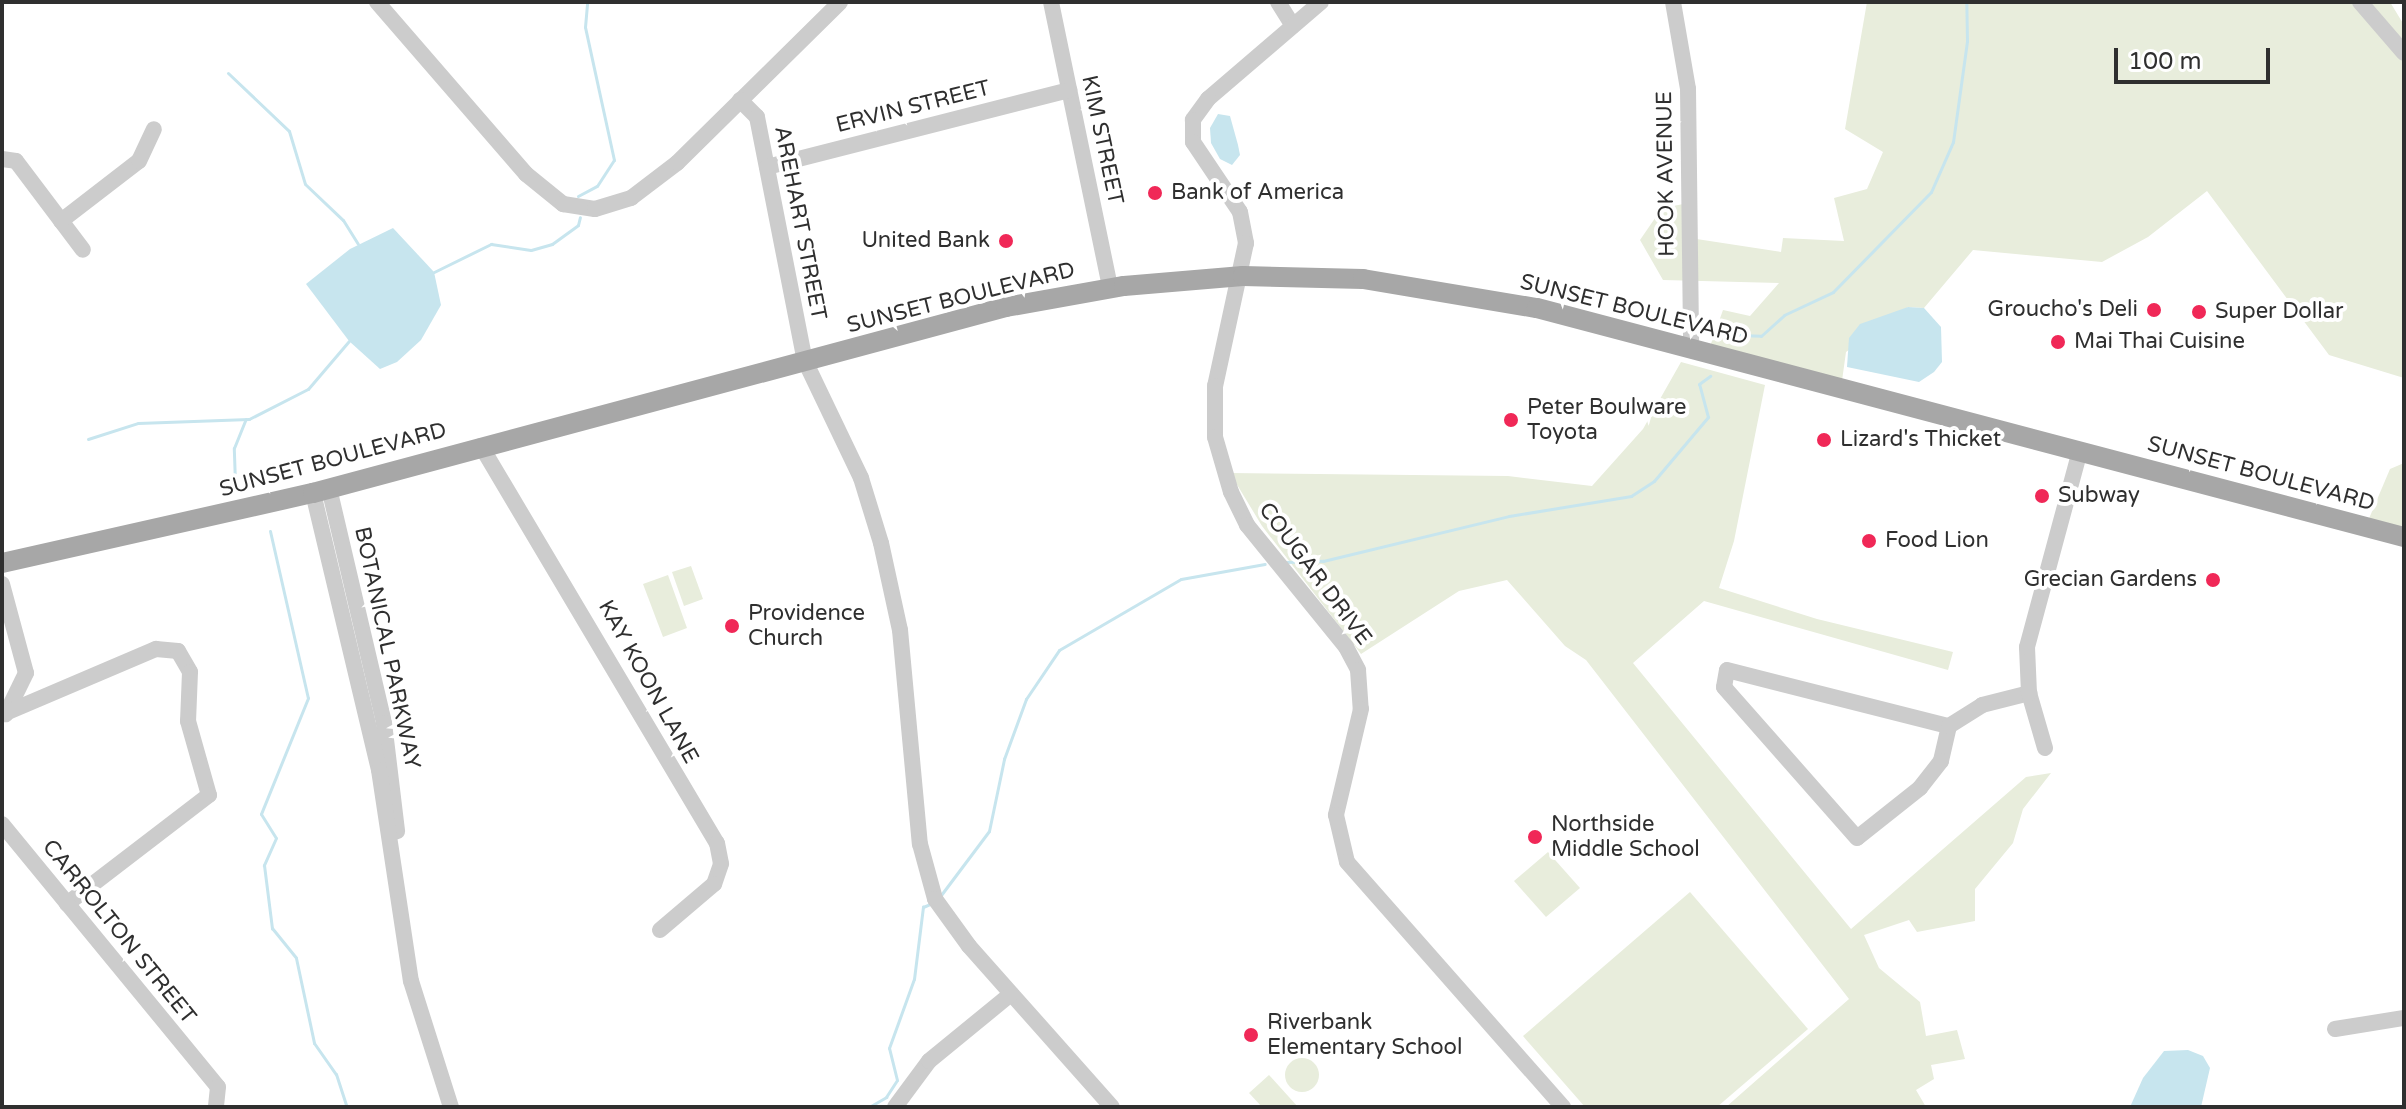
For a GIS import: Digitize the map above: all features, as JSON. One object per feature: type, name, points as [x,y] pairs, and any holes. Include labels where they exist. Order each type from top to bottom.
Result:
[{"type":"main road","name":"SUNSET BOULEVARD","points":[[2,563],[321,490],[1006,307],[1110,288],[1243,276],[1331,277],[1408,285],[1537,308],[2404,537]]},
{"type":"street","points":[[377,2],[547,193],[579,208],[622,203],[677,163],[840,2]]},
{"type":"street","name":"KIM STREET","points":[[1051,2],[1110,288]]},
{"type":"street","points":[[1278,2],[1293,26],[1321,2]]},
{"type":"street","name":"HOOK AVENUE","points":[[1673,2],[1688,89],[1691,348]]},
{"type":"street","points":[[2360,2],[2404,53]]},
{"type":"street","name":"COUGAR DRIVE","points":[[1293,26],[1208,99],[1193,120],[1197,150],[1240,212],[1246,243],[1243,276],[1215,386],[1215,437],[1231,492],[1247,525],[1346,647],[1358,670],[1361,709],[1336,815],[1339,844],[1347,862],[1563,1107]]},
{"type":"street","name":"ERVIN STREET","points":[[767,167],[1069,90]]},
{"type":"street","name":"AREHART STREET","points":[[740,100],[757,117],[805,361],[861,478],[881,543],[900,630],[926,872],[943,913],[1112,1107]]},
{"type":"street","points":[[61,221],[139,161],[154,129]]},
{"type":"street","points":[[2,159],[16,161],[83,250]]},
{"type":"street","name":"KAY KOON LANE","points":[[481,446],[717,843],[721,864],[714,884],[660,930]]},
{"type":"street","points":[[2045,748],[2029,693],[2027,647],[2080,451]]},
{"type":"street","name":"BOTANICAL PARKWAY","points":[[321,490],[376,756],[411,981],[451,1107]]},
{"type":"street","points":[[2,584],[26,673],[5,715]]},
{"type":"street","points":[[5,715],[156,649],[173,649],[186,657],[188,721],[209,795],[67,904]]},
{"type":"street","points":[[1949,726],[1727,670],[1724,687],[1857,838],[1933,775],[1949,726],[1982,705],[2029,693]]},
{"type":"street","name":"CARROLTON STREET","points":[[2,824],[218,1087],[216,1107]]},
{"type":"street","points":[[895,1107],[929,1061],[1011,994]]},
{"type":"street","points":[[2335,1029],[2404,1018]]},
{"type":"green space","points":[[1867,2],[2390,2],[2404,25],[2404,378],[2329,355],[2207,191],[2148,237],[2102,262],[1973,250],[1924,308],[1908,307],[1846,352],[1841,388],[1708,352],[1723,310],[1750,316],[1779,283],[1663,280],[1640,240],[1662,208],[1689,203],[1690,238],[1781,252],[1783,238],[1844,241],[1834,198],[1867,189],[1883,152],[1845,129]]},
{"type":"green space","points":[[1681,362],[1765,385],[1734,541],[1719,588],[1817,619],[1953,652],[1948,670],[1704,601],[1633,663],[1851,929],[2026,777],[2051,773],[2023,809],[2013,843],[1975,889],[1975,921],[1917,932],[1909,920],[1864,935],[1879,968],[1920,1002],[1926,1036],[1957,1030],[1965,1059],[1931,1065],[1934,1079],[1916,1090],[1926,1107],[1726,1107],[1849,999],[1586,660],[1565,646],[1507,580],[1459,591],[1361,654],[1262,526],[1230,473],[1508,476],[1592,486],[1643,429]]},
{"type":"green space","points":[[2404,463],[2404,537],[2365,528],[2390,469]]},
{"type":"green space","points":[[691,566],[703,599],[684,606],[672,572]]},
{"type":"green space","points":[[668,575],[687,628],[663,637],[643,584]]},
{"type":"green space","points":[[1548,852],[1580,888],[1546,917],[1514,881]]},
{"type":"green space","points":[[1690,892],[1808,1029],[1717,1107],[1585,1107],[1523,1036]]},
{"type":"green space","points":[[1302,1058],[1314,1063],[1319,1075],[1314,1087],[1302,1092],[1290,1087],[1285,1075],[1290,1063]]},
{"type":"green space","points":[[1269,1075],[1298,1107],[1262,1107],[1249,1093]]},
{"type":"water","points":[[1218,114],[1230,116],[1238,145],[1240,155],[1232,165],[1220,159],[1211,143],[1210,128]]},
{"type":"water","points":[[393,228],[434,272],[441,305],[421,340],[397,362],[380,369],[349,341],[306,284],[350,249]]},
{"type":"water","points":[[1908,307],[1924,308],[1941,327],[1942,362],[1934,372],[1919,382],[1847,367],[1849,338],[1860,324]]},
{"type":"water","points":[[2188,1050],[2203,1056],[2210,1068],[2201,1107],[2130,1107],[2143,1078],[2164,1051]]},
{"type":"waterway","points":[[578,196],[597,186],[614,160],[585,27],[587,2]]},
{"type":"waterway","points":[[1738,335],[1761,336],[1784,315],[1833,292],[1931,192],[1953,142],[1967,41],[1966,2]]},
{"type":"waterway","points":[[228,73],[289,131],[305,184],[343,220],[358,244]]},
{"type":"waterway","points":[[434,272],[491,244],[531,250],[552,244],[578,225],[580,217]]},
{"type":"waterway","points":[[88,439],[138,423],[249,419],[308,389],[349,341]]},
{"type":"waterway","points":[[1286,562],[1323,561],[1509,516],[1631,496],[1654,481],[1708,417],[1699,384],[1710,376]]},
{"type":"waterway","points":[[235,483],[234,448],[246,419]]},
{"type":"waterway","points":[[270,531],[308,698],[261,814],[276,838],[264,865],[272,928],[296,958],[314,1043],[336,1074],[347,1107]]},
{"type":"waterway","points":[[941,895],[989,831],[1004,759],[1026,699],[1059,650],[1181,579],[1265,564]]},
{"type":"waterway","points":[[869,1107],[886,1097],[897,1080],[889,1048],[914,979],[923,907],[930,904]]},
{"type":"place","name":"Bank of America","points":[[1155,193]]},
{"type":"place","name":"United Bank","points":[[1006,241]]},
{"type":"place","name":"Groucho's Deli","points":[[2154,310]]},
{"type":"place","name":"Super Dollar","points":[[2199,312]]},
{"type":"place","name":"Mai Thai Cuisine","points":[[2058,342]]},
{"type":"place","name":"Peter Boulware Toyota","points":[[1511,420]]},
{"type":"place","name":"Lizard's Thicket","points":[[1824,440]]},
{"type":"place","name":"Subway","points":[[2042,496]]},
{"type":"place","name":"Food Lion","points":[[1869,541]]},
{"type":"place","name":"Grecian Gardens","points":[[2213,580]]},
{"type":"place","name":"Providence Church","points":[[732,626]]},
{"type":"place","name":"Northside Middle School","points":[[1535,837]]},
{"type":"place","name":"Riverbank Elementary School","points":[[1251,1035]]}]
